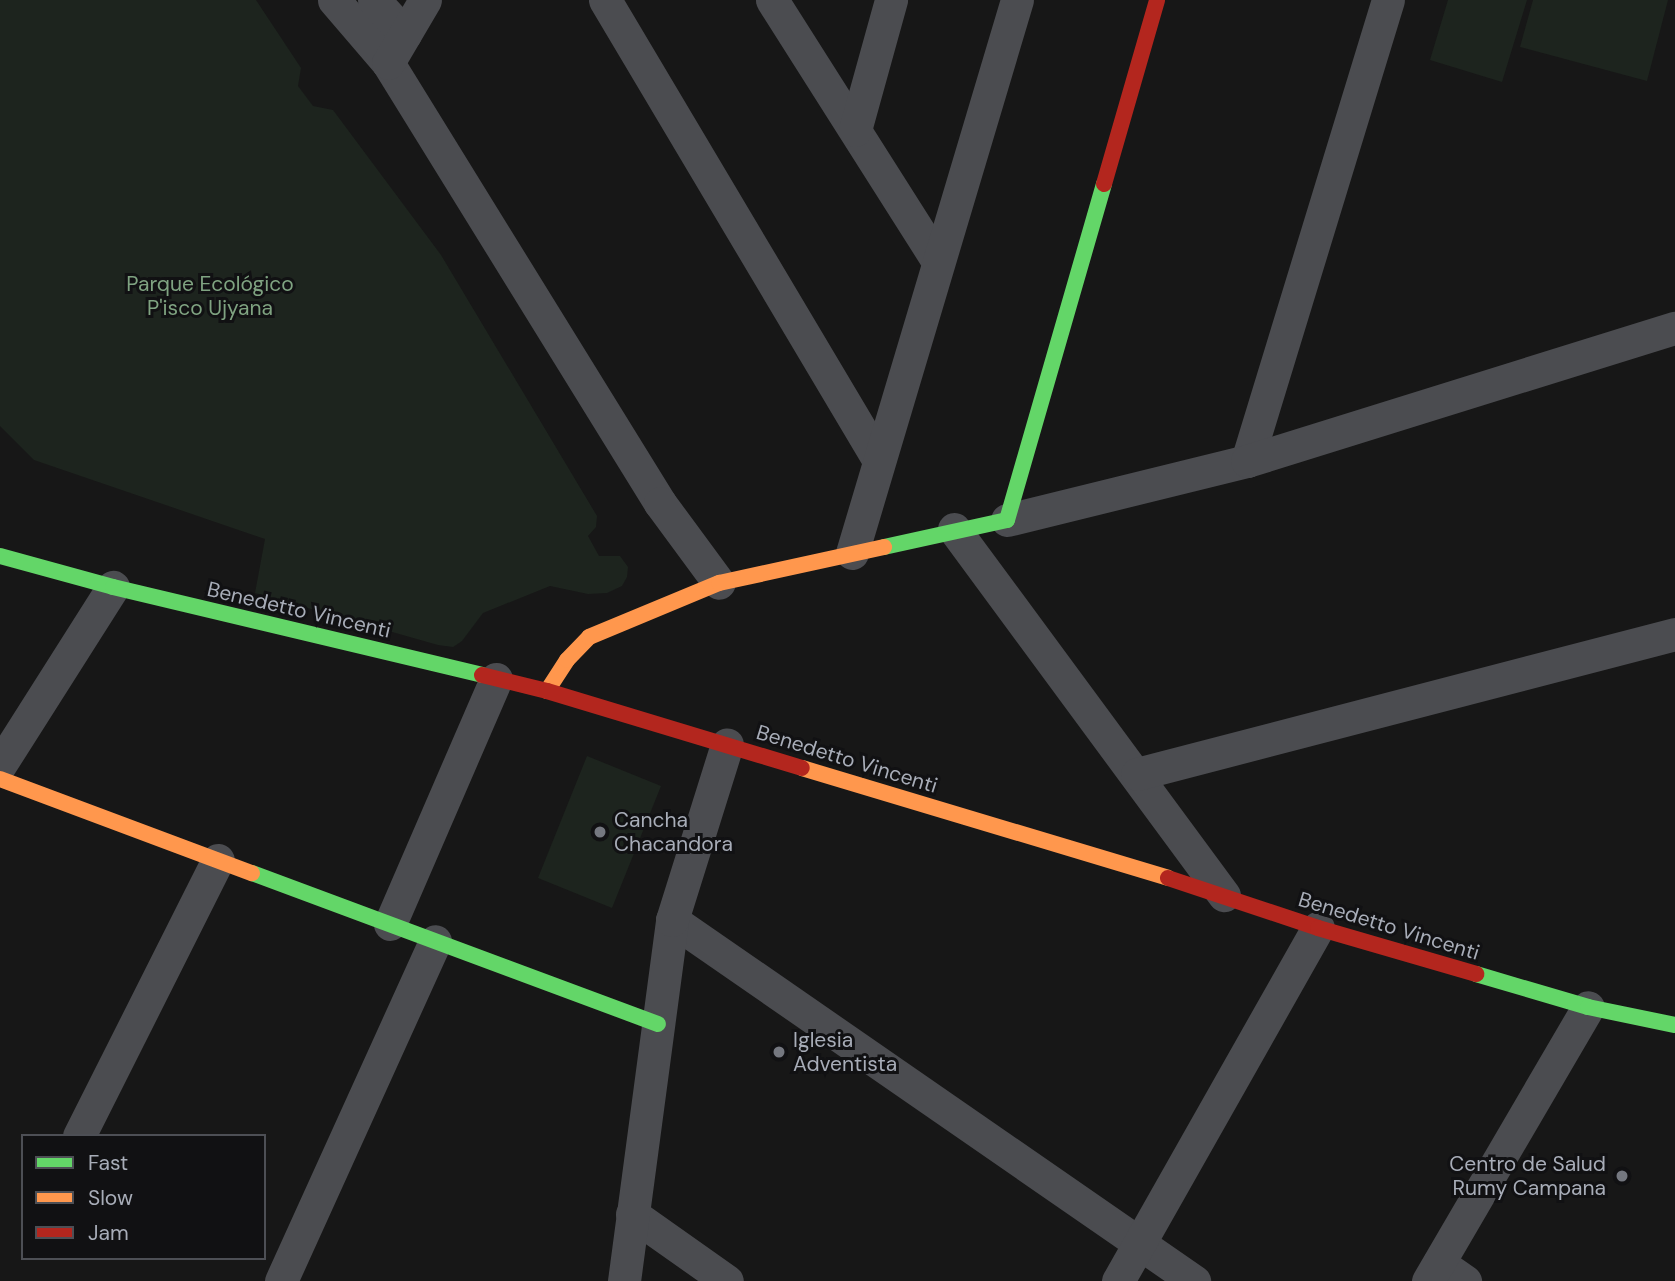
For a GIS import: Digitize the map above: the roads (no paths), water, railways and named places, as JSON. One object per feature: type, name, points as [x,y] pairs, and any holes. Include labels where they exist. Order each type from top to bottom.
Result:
[{"type":"street","points":[[334,0],[388,63],[660,503],[719,583]]},
{"type":"street","points":[[374,0],[405,34]]},
{"type":"street","points":[[388,63],[425,0]]},
{"type":"street","points":[[605,0],[878,459]]},
{"type":"street","points":[[772,0],[937,260]]},
{"type":"street","points":[[855,130],[891,0]]},
{"type":"street","points":[[852,553],[937,260],[1017,0]]},
{"type":"street","points":[[1007,520],[1157,0]]},
{"type":"street","points":[[1247,461],[1388,0]]},
{"type":"street","points":[[547,691],[567,660],[589,637],[719,583],[954,529],[1007,520],[1247,461],[1675,328]]},
{"type":"street","points":[[954,529],[1224,895]]},
{"type":"street","name":"Benedetto Vincenti","points":[[0,556],[113,587],[547,691],[1224,895],[1318,928],[1588,1007],[1675,1025]]},
{"type":"street","points":[[0,765],[113,587]]},
{"type":"street","points":[[1137,774],[1675,634]]},
{"type":"street","points":[[390,924],[496,679]]},
{"type":"street","points":[[624,1281],[672,920],[727,744]]},
{"type":"street","points":[[0,779],[658,1024]]},
{"type":"street","points":[[80,1134],[218,860]]},
{"type":"street","points":[[672,920],[1194,1281]]},
{"type":"street","points":[[1118,1281],[1318,928]]},
{"type":"street","points":[[281,1281],[435,941]]},
{"type":"street","points":[[1444,1275],[1588,1007]]},
{"type":"street","points":[[632,1214],[727,1281]]},
{"type":"place","name":"Cancha Chacandora","points":[[600,832]]},
{"type":"place","name":"Iglesia Adventista","points":[[779,1052]]},
{"type":"place","name":"Centro de Salud Rumy Campana","points":[[1622,1176]]},
{"type":"park label","name":"Parque Ecológico P'isco Ujyana","points":[[210,296]]}]
